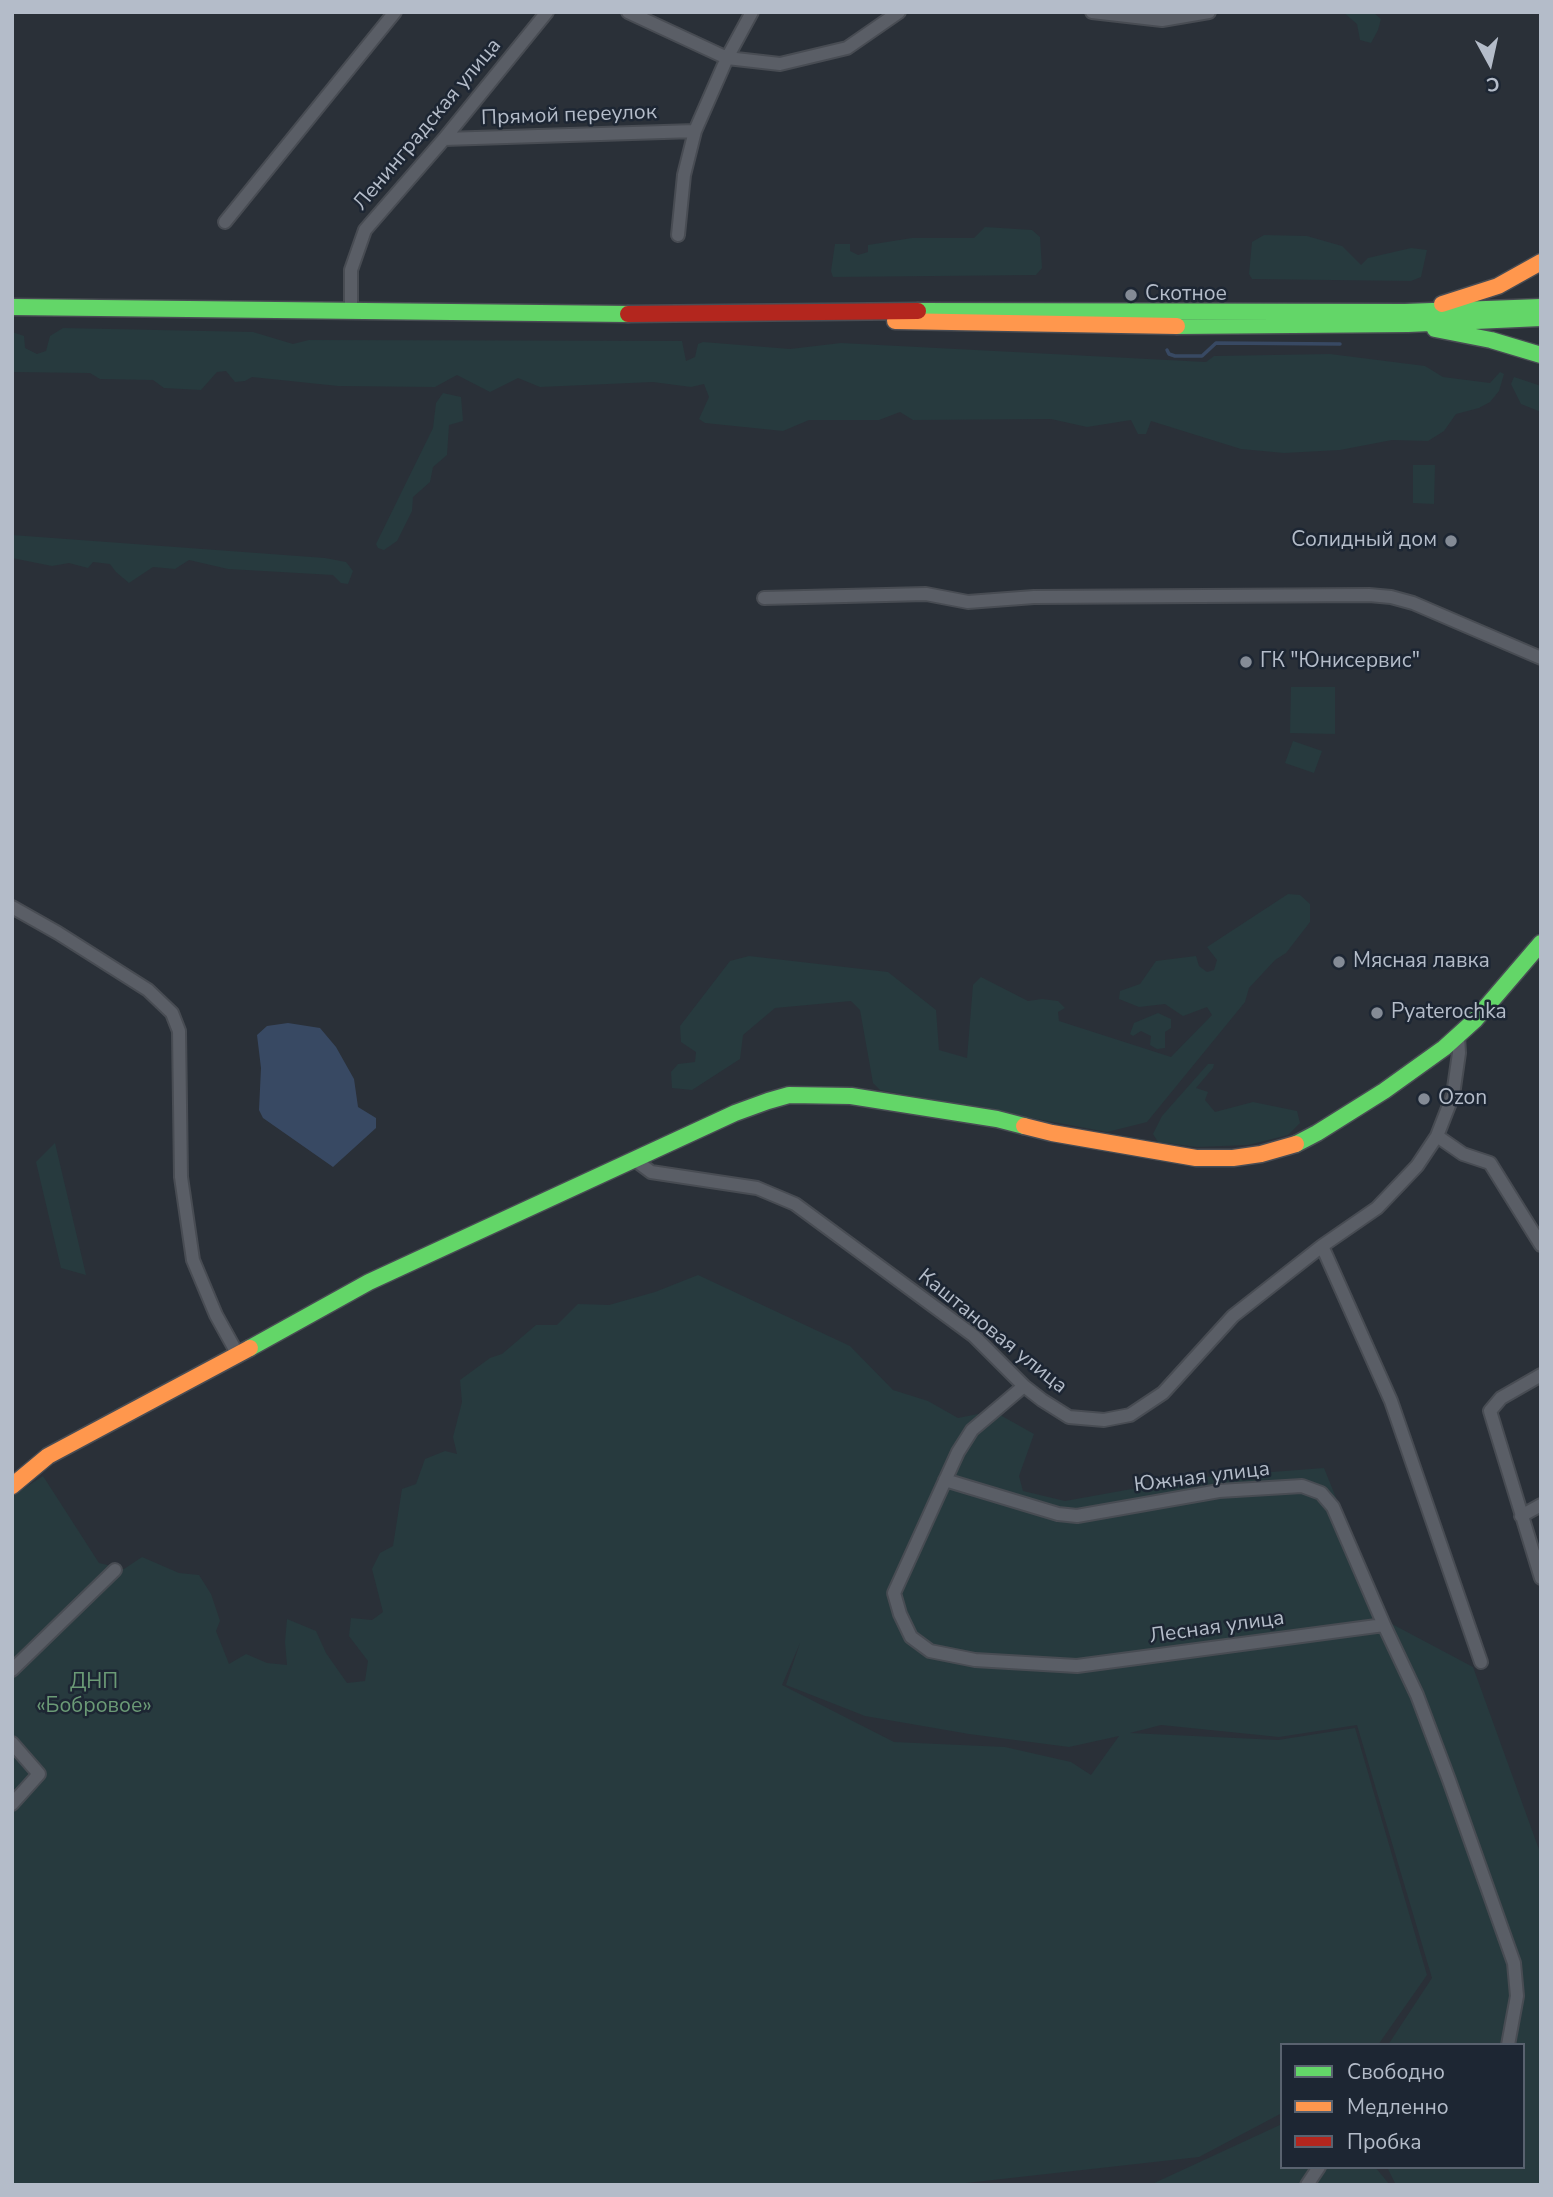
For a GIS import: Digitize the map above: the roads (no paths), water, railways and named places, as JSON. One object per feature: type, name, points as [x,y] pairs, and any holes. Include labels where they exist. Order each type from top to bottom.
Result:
[{"type":"main road","points":[[1407,318],[1498,286],[1541,262]]},
{"type":"main road","points":[[12,307],[351,312],[633,314],[856,311],[1541,318]]},
{"type":"main road","points":[[1407,318],[1541,307]]},
{"type":"main road","points":[[1407,318],[1541,355]]},
{"type":"main road","points":[[12,1486],[48,1456],[387,1273],[735,1113],[789,1095],[851,1096],[997,1119],[1052,1133],[1182,1156],[1233,1158],[1261,1154],[1291,1146],[1317,1133],[1384,1091],[1458,1036],[1541,943]]},
{"type":"street","points":[[225,222],[395,12]]},
{"type":"street","name":"Ленинградская улица","points":[[351,312],[351,270],[362,235],[547,12]]},
{"type":"street","points":[[628,12],[727,58],[780,64],[847,48],[899,12]]},
{"type":"street","points":[[678,235],[684,175],[695,131],[727,58],[752,12]]},
{"type":"street","points":[[1092,12],[1162,20],[1209,12]]},
{"type":"street","name":"Прямой переулок","points":[[444,139],[695,131]]},
{"type":"street","points":[[764,598],[926,594],[968,602],[1034,597],[1391,597],[1413,603],[1541,658]]},
{"type":"street","points":[[12,907],[148,990],[172,1013],[179,1031],[181,1177],[193,1260],[216,1315],[237,1353]]},
{"type":"street","name":"Каштановая улица","points":[[635,1160],[651,1172],[757,1188],[795,1203],[974,1336],[1024,1386],[1069,1417],[1104,1420],[1130,1415],[1163,1393],[1233,1316],[1322,1246],[1377,1208],[1417,1166],[1437,1136],[1453,1095],[1459,1053],[1458,1036]]},
{"type":"street","points":[[1437,1136],[1463,1154],[1490,1163],[1541,1245]]},
{"type":"street","points":[[1322,1246],[1391,1401],[1482,1662]]},
{"type":"street","points":[[1541,1375],[1501,1398],[1490,1411],[1541,1578]]},
{"type":"street","name":"Лесная улица","points":[[1024,1386],[972,1430],[945,1480],[894,1593],[911,1637],[930,1651],[975,1660],[1077,1666],[1384,1625]]},
{"type":"street","name":"Южная улица","points":[[945,1480],[1058,1514],[1077,1516],[1219,1491],[1302,1486],[1321,1493],[1333,1507],[1384,1625]]},
{"type":"street","points":[[1521,1516],[1541,1505]]},
{"type":"street","points":[[12,1670],[115,1570]]},
{"type":"street","points":[[1384,1625],[1450,1780],[1514,1963],[1517,1996],[1508,2043]]},
{"type":"street","points":[[12,1743],[39,1774],[12,1804]]},
{"type":"street","points":[[1307,2185],[1318,2169]]},
{"type":"water","points":[[288,1023],[320,1028],[336,1047],[354,1079],[358,1107],[376,1118],[376,1128],[333,1167],[263,1118],[259,1110],[261,1068],[257,1035],[267,1026]]},
{"type":"waterway","points":[[1167,350],[1175,356],[1202,356],[1216,343],[1340,344]]},
{"type":"place","name":"Скотное","points":[[1131,295]]},
{"type":"place","name":"Солидный дом","points":[[1451,541]]},
{"type":"place","name":"ГК \"Юнисервис\"","points":[[1246,662]]},
{"type":"place","name":"Мясная лавка","points":[[1339,962]]},
{"type":"place","name":"Pyaterochka","points":[[1377,1013]]},
{"type":"place","name":"Ozon","points":[[1424,1099]]},
{"type":"park label","name":"ДНП «Бобровое»","points":[[94,1695]]}]
